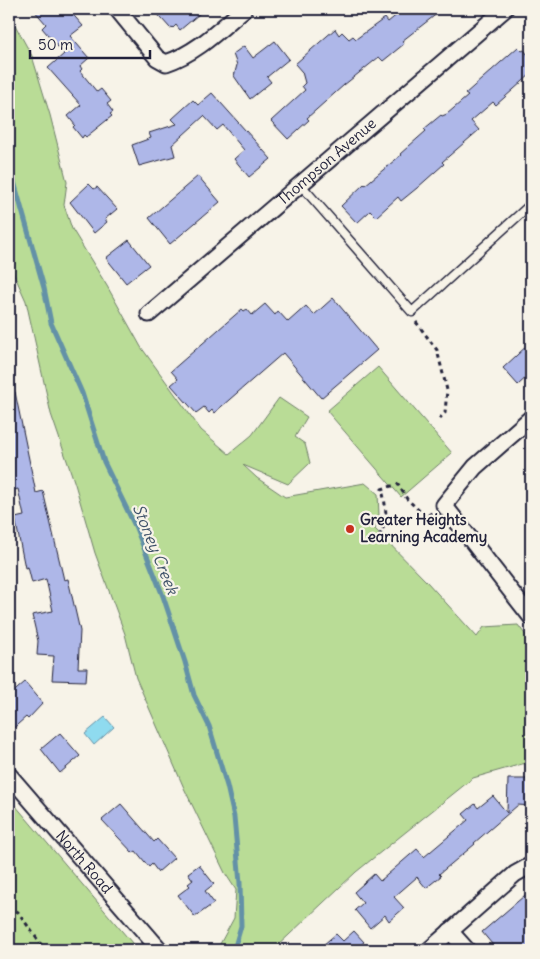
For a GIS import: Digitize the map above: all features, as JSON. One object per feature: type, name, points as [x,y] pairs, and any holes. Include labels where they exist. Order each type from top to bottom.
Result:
[{"type":"street","points":[[117,9],[157,58],[166,62],[181,58],[196,48],[244,9]]},
{"type":"street","name":"Thompson Avenue","points":[[149,314],[504,9]]},
{"type":"street","points":[[531,418],[475,467],[444,505],[531,617]]},
{"type":"street","name":"North Road","points":[[9,775],[160,950]]},
{"type":"street","points":[[429,950],[515,874],[531,865]]},
{"type":"street","points":[[450,931],[466,950]]},
{"type":"lane","points":[[300,184],[412,312],[531,204]]},
{"type":"path","points":[[412,312],[417,324],[427,334],[437,350],[442,369],[447,390],[447,401],[445,413],[439,419]]},
{"type":"path","points":[[375,543],[384,526],[387,509],[382,489],[398,484],[407,499],[426,517],[444,505]]},
{"type":"path","points":[[9,906],[18,912],[46,950]]},
{"type":"green space","points":[[9,14],[32,56],[50,115],[67,182],[64,205],[72,229],[141,347],[201,430],[229,454],[252,435],[279,398],[307,417],[295,437],[305,444],[310,463],[288,484],[243,465],[257,478],[285,497],[365,483],[378,494],[379,515],[375,529],[477,637],[484,627],[518,625],[531,642],[531,763],[473,778],[356,872],[273,950],[213,950],[220,944],[234,918],[236,890],[225,873],[184,788],[136,678],[125,634],[95,553],[75,484],[51,414],[26,301],[9,263]]},
{"type":"green space","points":[[378,367],[452,453],[401,497],[327,411]]},
{"type":"green space","points":[[9,798],[138,950],[9,950]]},
{"type":"water","points":[[105,717],[114,727],[94,745],[85,734]]},
{"type":"building","points":[[33,9],[68,9],[83,26],[70,36],[89,58],[80,66],[82,69],[80,71],[97,92],[101,89],[111,101],[107,104],[113,112],[110,114],[112,116],[86,137],[84,135],[82,138],[73,127],[75,125],[68,116],[81,105],[48,68],[64,54],[42,28],[46,24]]},
{"type":"building","points":[[153,9],[205,9],[180,30],[176,25],[170,28]]},
{"type":"building","points":[[404,9],[443,9],[402,41],[404,44],[383,61],[379,57],[344,85],[307,118],[309,120],[288,139],[271,121],[305,90],[302,86],[305,83],[302,72],[295,64],[335,29],[339,35],[342,32],[349,39],[353,36],[356,39],[385,18],[388,22]]},
{"type":"building","points":[[275,41],[289,59],[267,77],[271,82],[250,99],[234,76],[237,65],[233,54],[244,46],[253,58]]},
{"type":"building","points":[[518,47],[522,51],[524,50],[531,59],[531,74],[496,105],[493,102],[471,121],[479,130],[442,162],[444,164],[417,188],[401,201],[398,197],[376,217],[370,211],[357,223],[341,206],[364,184],[401,155],[426,131],[424,129],[441,115],[447,114],[468,96],[465,94]]},
{"type":"building","points":[[212,93],[271,159],[249,177],[234,159],[244,150],[223,125],[217,130],[204,116],[172,145],[175,156],[139,166],[132,145],[151,138],[149,133],[177,124],[172,119],[193,100],[198,105]]},
{"type":"building","points":[[198,176],[220,202],[170,244],[149,218]]},
{"type":"building","points":[[89,184],[94,189],[97,187],[117,209],[105,219],[107,222],[94,233],[70,202]]},
{"type":"building","points":[[129,240],[149,265],[126,283],[106,258]]},
{"type":"building","points":[[333,298],[377,350],[321,398],[283,353],[214,413],[212,410],[209,413],[204,407],[196,413],[171,385],[178,379],[171,371],[242,309],[244,311],[247,309],[252,315],[265,304],[275,315],[278,311],[288,322],[306,306],[314,315]]},
{"type":"building","points":[[531,342],[531,373],[518,385],[503,368]]},
{"type":"building","points":[[9,392],[15,392],[36,493],[43,491],[64,580],[68,579],[80,631],[78,668],[87,668],[86,681],[52,680],[54,656],[37,655],[38,641],[32,615],[53,611],[46,579],[32,583],[28,567],[25,568],[15,518],[24,516],[18,489],[9,491]]},
{"type":"building","points":[[25,682],[43,703],[28,719],[26,717],[9,732],[9,696]]},
{"type":"building","points":[[60,733],[80,756],[60,773],[41,749]]},
{"type":"building","points":[[508,779],[531,779],[531,806],[518,805],[439,874],[441,876],[426,888],[417,877],[394,897],[404,908],[389,921],[385,915],[370,928],[355,910],[363,903],[354,892],[374,874],[380,881],[417,849],[424,857],[468,820],[463,814],[475,804],[478,808],[493,796],[507,813]]},
{"type":"building","points":[[121,804],[154,842],[157,839],[174,858],[158,872],[152,864],[149,867],[136,851],[133,853],[102,820]]},
{"type":"building","points":[[199,865],[214,884],[205,891],[214,903],[195,917],[178,895],[190,886],[188,884],[193,880],[188,873]]},
{"type":"building","points":[[531,890],[531,950],[497,950],[482,932]]},
{"type":"building","points":[[354,931],[364,942],[355,950],[317,950],[336,934],[343,941]]},
{"type":"waterway","name":"Stoney Creek","points":[[9,164],[44,288],[51,323],[82,393],[104,462],[136,528],[163,596],[194,695],[209,726],[227,786],[234,817],[240,883],[241,926],[234,950]]},
{"type":"place","name":"Greater Heights Learning Academy","points":[[350,529]]}]
